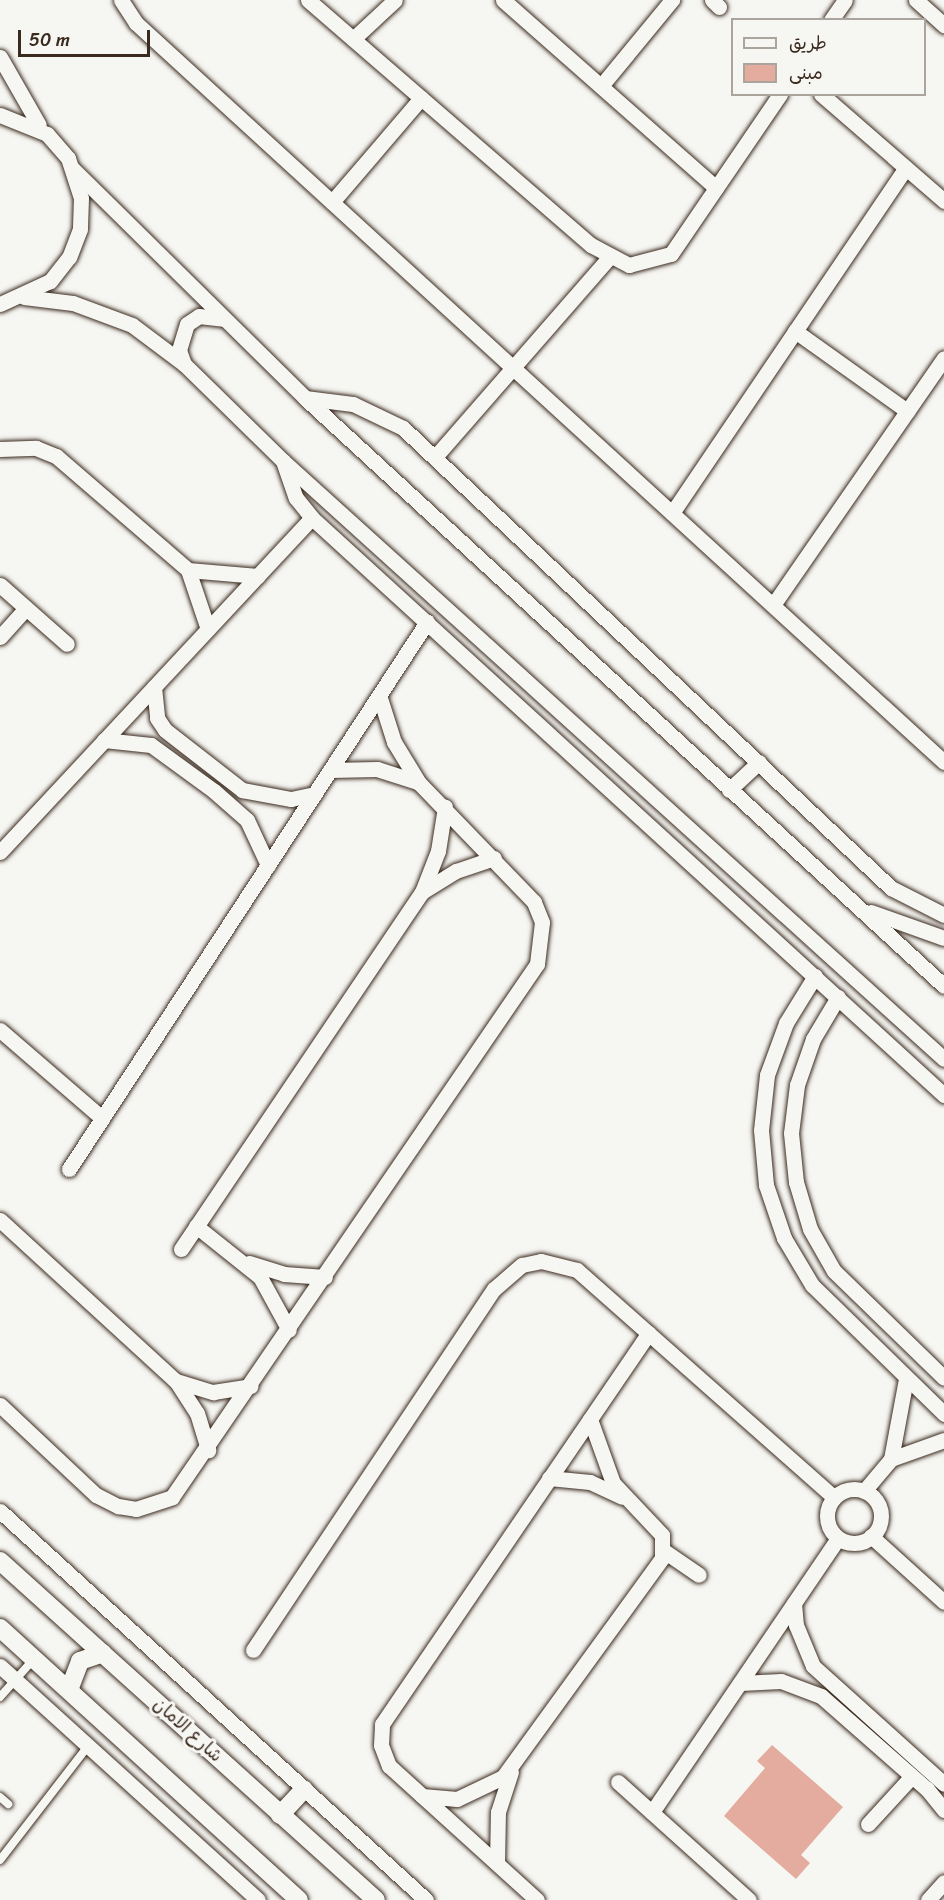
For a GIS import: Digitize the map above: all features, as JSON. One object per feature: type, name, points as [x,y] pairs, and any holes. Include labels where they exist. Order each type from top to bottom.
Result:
[{"type":"street","points":[[121,0],[136,23],[944,762]]},
{"type":"street","points":[[308,0],[608,259],[651,263],[671,254],[779,96]]},
{"type":"street","points":[[353,39],[395,0]]},
{"type":"street","points":[[503,0],[716,188]]},
{"type":"street","points":[[601,86],[672,0]]},
{"type":"street","points":[[832,18],[845,0]]},
{"type":"street","points":[[916,0],[944,25]]},
{"type":"street","points":[[0,57],[26,110],[73,169],[305,398],[944,986]]},
{"type":"street","points":[[823,96],[944,201]]},
{"type":"street","points":[[332,202],[421,98]]},
{"type":"street","points":[[0,115],[47,134]]},
{"type":"street","points":[[672,513],[906,168]]},
{"type":"street","points":[[0,304],[24,297],[50,280],[69,257],[80,229],[81,198],[73,169]]},
{"type":"street","points":[[435,457],[608,259]]},
{"type":"street","points":[[24,297],[73,303],[132,326],[184,364],[283,461],[687,824],[944,1059]]},
{"type":"street","points":[[184,364],[179,350],[187,324],[213,314],[226,320]]},
{"type":"street","points":[[795,331],[907,411]]},
{"type":"street","points":[[773,605],[944,357]]},
{"type":"street","points":[[305,398],[353,404],[385,417],[435,457],[891,888],[944,915]]},
{"type":"street","points":[[0,449],[36,448],[56,456],[188,570],[208,629]]},
{"type":"street","points":[[283,461],[296,498],[312,518],[672,843],[944,1095]]},
{"type":"street","points":[[0,852],[312,518]]},
{"type":"street","points":[[188,570],[258,576]]},
{"type":"street","points":[[0,585],[67,644]]},
{"type":"street","points":[[0,637],[26,608]]},
{"type":"street","points":[[69,1169],[427,622]]},
{"type":"street","points":[[154,687],[155,710],[165,730],[242,790],[283,798],[314,794]]},
{"type":"street","points":[[0,1405],[96,1495],[118,1506],[136,1509],[172,1497],[208,1450],[537,964],[542,933],[534,903],[494,858],[419,783],[394,742],[379,695]]},
{"type":"street","points":[[104,740],[151,745],[206,784],[247,820],[268,865]]},
{"type":"street","points":[[729,790],[759,762]]},
{"type":"street","points":[[330,770],[376,769],[419,783]]},
{"type":"street","points":[[181,1249],[422,892],[438,851],[445,807]]},
{"type":"street","points":[[672,843],[687,824]]},
{"type":"street","points":[[422,892],[456,871],[494,858]]},
{"type":"street","points":[[848,899],[883,919],[944,938]]},
{"type":"street","points":[[815,976],[786,1023],[767,1075],[761,1130],[766,1185],[784,1238],[812,1286],[944,1414]]},
{"type":"street","points":[[838,997],[813,1039],[797,1085],[791,1133],[796,1182],[810,1228],[834,1271],[944,1378]]},
{"type":"street","points":[[0,1030],[102,1118]]},
{"type":"street","points":[[0,1220],[176,1381],[197,1413],[208,1450]]},
{"type":"street","points":[[196,1226],[246,1262],[272,1294],[289,1330]]},
{"type":"street","points":[[246,1262],[284,1274],[325,1277]]},
{"type":"street","points":[[253,1650],[506,1275],[532,1263],[560,1262],[578,1270],[834,1497]]},
{"type":"street","points":[[537,1900],[389,1766],[381,1745],[382,1724],[649,1333]]},
{"type":"street","points":[[864,1491],[891,1459],[906,1379]]},
{"type":"street","points":[[176,1381],[213,1392],[251,1386]]},
{"type":"street","points":[[590,1419],[602,1463],[627,1500],[658,1528],[664,1551],[699,1575]]},
{"type":"street","points":[[891,1459],[944,1440]]},
{"type":"street","points":[[549,1478],[590,1482],[627,1500]]},
{"type":"street","points":[[845,1490],[864,1491],[879,1508],[879,1523],[871,1536],[858,1542],[838,1538],[827,1523],[834,1497],[845,1490]]},
{"type":"street","points":[[0,1511],[426,1900]]},
{"type":"street","points":[[871,1536],[944,1602]]},
{"type":"street","points":[[652,1812],[838,1538]]},
{"type":"street","points":[[497,1863],[498,1812],[514,1764],[664,1551]]},
{"type":"street","name":"شارع الامان","points":[[0,1561],[376,1900]]},
{"type":"street","points":[[0,1569],[0,1582]]},
{"type":"street","points":[[794,1603],[796,1625],[813,1666],[944,1784]]},
{"type":"street","points":[[0,1628],[299,1900]]},
{"type":"street","points":[[69,1690],[80,1661],[103,1653]]},
{"type":"street","points":[[0,1666],[258,1900]]},
{"type":"street","points":[[740,1683],[781,1681],[812,1691],[912,1776],[944,1810]]},
{"type":"street","points":[[422,1796],[473,1794],[514,1764]]},
{"type":"street","points":[[868,1824],[912,1776]]},
{"type":"street","points":[[618,1782],[749,1900]]},
{"type":"street","points":[[280,1815],[304,1789]]},
{"type":"street","points":[[928,1900],[944,1882]]},
{"type":"lane","points":[[0,1696],[34,1659]]},
{"type":"lane","points":[[0,1860],[88,1746]]},
{"type":"lane","points":[[0,1797],[8,1804]]},
{"type":"building","points":[[772,1745],[843,1807],[801,1855],[810,1863],[796,1879],[724,1816],[765,1768],[757,1761]]}]
